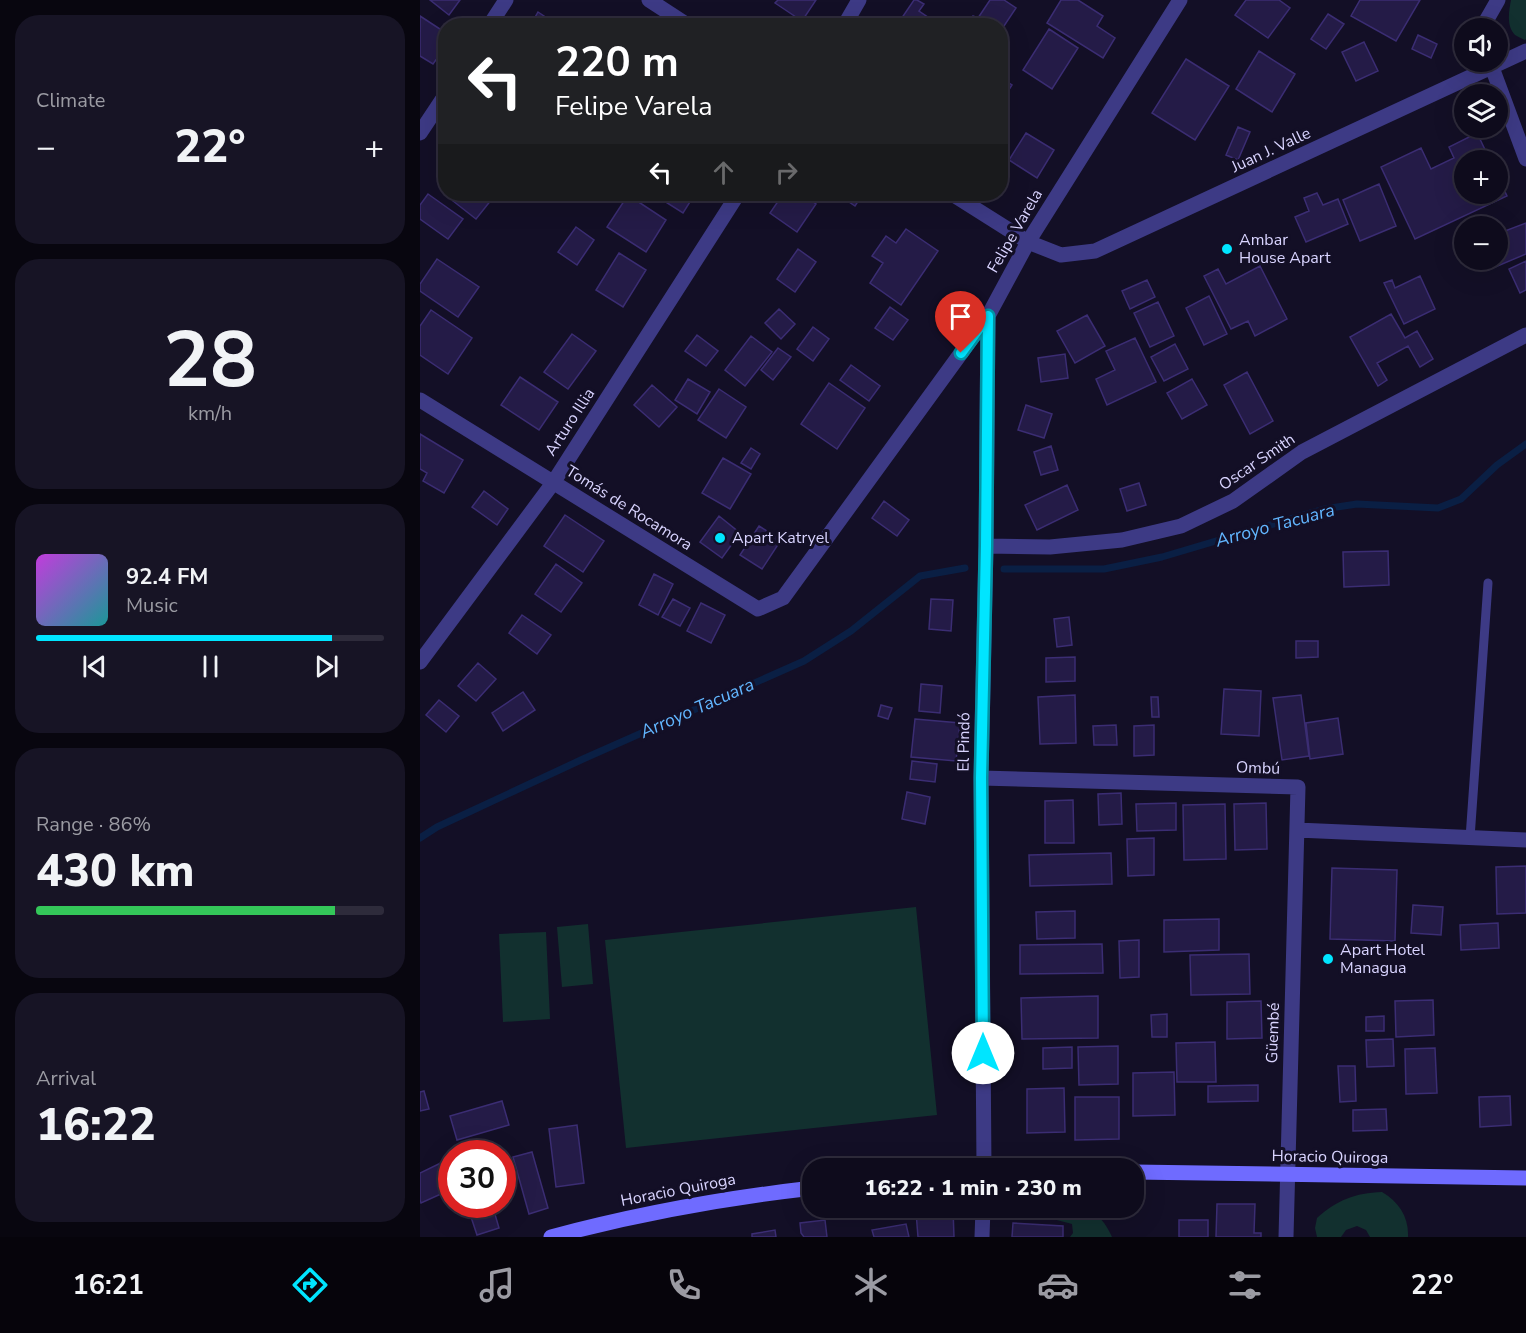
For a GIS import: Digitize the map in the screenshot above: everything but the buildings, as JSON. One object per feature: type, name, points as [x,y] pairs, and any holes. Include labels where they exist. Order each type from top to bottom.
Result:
[{"type":"main road","name":"Horacio Quiroga","points":[[1144,1172],[1526,1178]]},
{"type":"main road","name":"Horacio Quiroga","points":[[551,1237],[602,1223],[751,1195],[802,1189]]},
{"type":"street","points":[[494,18],[506,0]]},
{"type":"street","points":[[649,0],[677,18]]},
{"type":"street","points":[[848,18],[859,0]]},
{"type":"street","name":"Felipe Varela","points":[[758,609],[783,598],[988,316],[1028,242],[1180,0]]},
{"type":"street","points":[[1488,18],[1498,0]]},
{"type":"street","name":"Juan J. Valle","points":[[1508,58],[1526,51]]},
{"type":"street","name":"Juan J. Valle","points":[[963,201],[1028,242],[1061,255],[1095,251],[1476,72]]},
{"type":"street","points":[[1494,72],[1526,159]]},
{"type":"street","points":[[420,134],[438,106]]},
{"type":"street","name":"Arturo Illia","points":[[420,662],[553,483],[734,201]]},
{"type":"street","name":"El Pindó","points":[[984,1158],[981,778],[988,316]]},
{"type":"street","name":"Oscar Smith","points":[[986,546],[1050,547],[1122,540],[1181,526],[1233,501],[1302,452],[1526,335]]},
{"type":"street","name":"Tomás de Rocamora","points":[[420,400],[758,609]]},
{"type":"street","name":"Ombú","points":[[981,778],[1298,787],[1297,830]]},
{"type":"street","points":[[1297,830],[1526,840]]},
{"type":"street","name":"Güembé","points":[[1286,1237],[1297,830]]},
{"type":"street","points":[[982,1237],[983,1218]]},
{"type":"lane","points":[[1470,838],[1488,584]]},
{"type":"green space","points":[[1511,0],[1526,0],[1525,40],[1515,35],[1510,27]]},
{"type":"green space","points":[[916,907],[937,1115],[626,1148],[605,940]]},
{"type":"green space","points":[[588,924],[593,984],[562,987],[557,927]]},
{"type":"green space","points":[[546,932],[550,1019],[503,1022],[499,934]]},
{"type":"green space","points":[[1382,1192],[1402,1211],[1407,1223],[1408,1237],[1370,1237],[1366,1230],[1357,1226],[1346,1230],[1341,1237],[1317,1237],[1315,1228],[1317,1218],[1332,1206],[1355,1196]]},
{"type":"green space","points":[[1099,1218],[1112,1237],[1070,1237],[1073,1233],[1072,1224],[1053,1219]]},
{"type":"waterway","name":"Arroyo Tacuara","points":[[1004,569],[1104,569],[1162,557],[1324,509],[1357,504],[1438,508],[1461,499],[1497,465],[1526,444]]},
{"type":"waterway","name":"Arroyo Tacuara","points":[[420,838],[437,827],[583,759],[804,661],[851,631],[920,576],[965,568]]},
{"type":"place","name":"Ambar House Apart","points":[[1227,249]]},
{"type":"place","name":"Apart Katryel","points":[[720,538]]},
{"type":"place","name":"Apart Hotel Managua","points":[[1328,959]]},
{"type":"route","points":[[961,353],[988,316],[981,778],[983,1053]]}]
